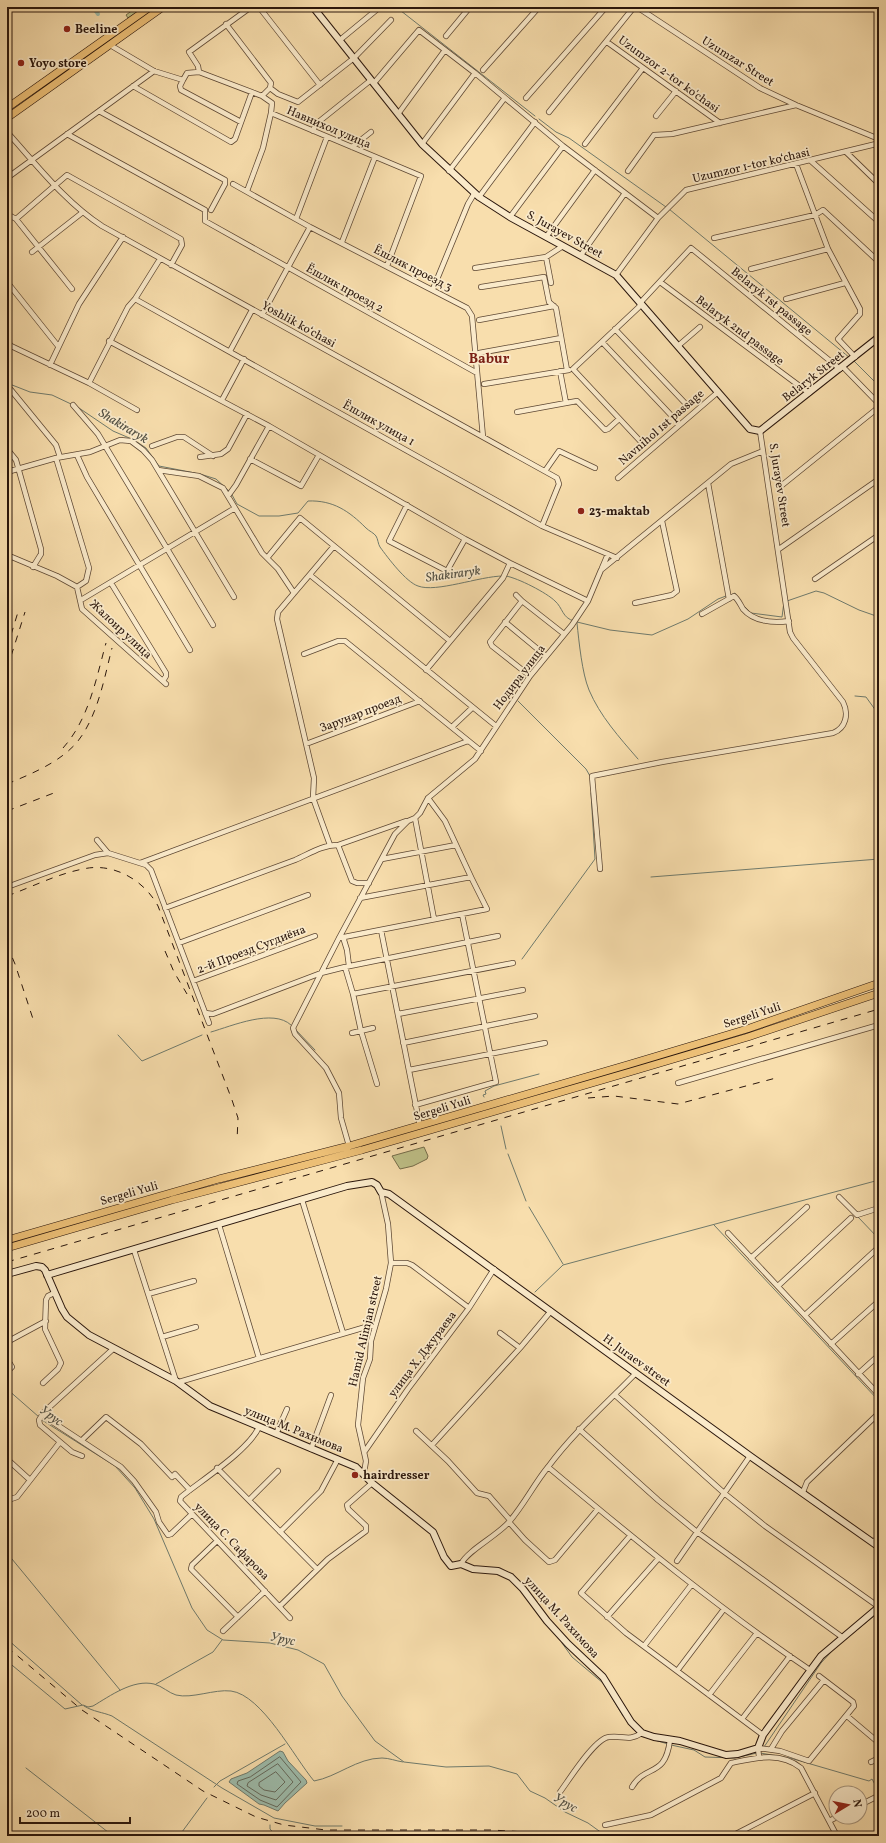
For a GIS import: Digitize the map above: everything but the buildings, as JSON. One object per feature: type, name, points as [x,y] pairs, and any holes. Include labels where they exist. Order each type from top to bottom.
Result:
[{"type":"main road","points":[[7,108],[150,7]]},
{"type":"main road","points":[[7,118],[163,7]]},
{"type":"main road","points":[[38,86],[38,91],[43,93]]},
{"type":"main road","name":"Sergeli Yuli","points":[[7,1240],[213,1180],[349,1146],[420,1126],[739,1031],[879,983]]},
{"type":"main road","name":"Sergeli Yuli","points":[[7,1248],[172,1200],[362,1150],[630,1072],[748,1037],[879,993]]},
{"type":"street","points":[[199,72],[198,66],[189,52],[251,7]]},
{"type":"street","points":[[259,7],[320,85]]},
{"type":"street","points":[[315,9],[323,7]]},
{"type":"street","points":[[340,40],[380,7]]},
{"type":"street","points":[[446,36],[470,7]]},
{"type":"street","points":[[483,70],[539,7]]},
{"type":"street","points":[[526,98],[606,7]]},
{"type":"street","points":[[549,112],[634,7]]},
{"type":"street","name":"Uzumzar Street","points":[[637,7],[760,88],[879,140]]},
{"type":"street","name":"S. Jurayev Street","points":[[315,9],[422,144],[449,171],[476,195],[510,217],[616,275],[641,302],[746,426],[754,431],[760,431],[789,621],[793,638],[843,702],[847,712],[842,728],[833,733],[662,762],[592,776],[600,869]]},
{"type":"street","points":[[270,88],[278,94],[298,102],[354,58],[391,20]]},
{"type":"street","points":[[226,24],[272,83],[270,88],[262,96],[199,72],[187,73],[180,86],[182,90],[241,122]]},
{"type":"street","points":[[312,131],[316,124],[373,81],[419,30],[475,73],[504,99],[535,122],[563,146],[658,218]]},
{"type":"street","name":"Uzumzor 2-tor ko'chasi","points":[[607,42],[720,123]]},
{"type":"street","points":[[110,45],[154,71],[183,80]]},
{"type":"street","points":[[398,114],[445,50]]},
{"type":"street","points":[[585,144],[643,68]]},
{"type":"street","points":[[7,178],[154,71]]},
{"type":"street","points":[[422,144],[475,73]]},
{"type":"street","points":[[133,86],[231,142],[235,139],[252,92]]},
{"type":"street","points":[[656,116],[676,91]]},
{"type":"street","name":"Навнихол улица","points":[[262,96],[272,103],[271,114],[352,147],[422,178],[387,266]]},
{"type":"street","points":[[449,171],[504,99]]},
{"type":"street","points":[[628,171],[654,135],[672,134],[796,105]]},
{"type":"street","points":[[99,111],[225,180],[225,184],[211,210]]},
{"type":"street","points":[[246,191],[263,148],[271,114]]},
{"type":"street","points":[[433,289],[468,204],[535,122]]},
{"type":"street","name":"Yoshlik koʻchasi","points":[[7,132],[56,186],[83,212],[102,226],[557,478],[559,484],[542,526]]},
{"type":"street","points":[[352,147],[371,132]]},
{"type":"street","name":"Ёшлик проезд 2","points":[[67,134],[205,210],[206,213],[204,220],[477,373]]},
{"type":"street","points":[[296,219],[327,137]]},
{"type":"street","name":"Uzumzor 1-tor ko‘chasi","points":[[616,275],[658,218],[686,190],[846,152],[876,144],[879,140]]},
{"type":"street","points":[[510,217],[563,146]]},
{"type":"street","points":[[846,152],[879,184]]},
{"type":"street","points":[[342,242],[375,157]]},
{"type":"street","points":[[811,160],[879,222]]},
{"type":"street","points":[[796,164],[828,249],[860,311],[838,339],[853,358]]},
{"type":"street","points":[[546,237],[595,170]]},
{"type":"street","points":[[16,218],[56,186],[67,175],[181,239],[182,245],[171,265]]},
{"type":"street","name":"Ёшлик проезд 3","points":[[233,184],[310,227],[433,289],[467,308],[471,312],[483,437]]},
{"type":"street","points":[[580,255],[625,193]]},
{"type":"street","points":[[714,238],[815,215],[823,210],[879,262]]},
{"type":"street","points":[[32,252],[83,212]]},
{"type":"street","points":[[7,214],[16,218],[72,289]]},
{"type":"street","points":[[262,315],[310,227]]},
{"type":"street","points":[[50,365],[79,304],[123,237]]},
{"type":"street","points":[[475,268],[546,257],[562,246]]},
{"type":"street","name":"Belaryk 1st passage","points":[[660,282],[691,248],[841,368],[879,404]]},
{"type":"street","points":[[751,269],[828,249]]},
{"type":"street","points":[[546,257],[551,283]]},
{"type":"street","points":[[89,383],[109,341],[128,307],[135,299],[160,259]]},
{"type":"street","points":[[481,287],[542,276],[545,280],[549,302],[556,308],[570,369],[642,443]]},
{"type":"street","points":[[7,282],[58,346]]},
{"type":"street","points":[[484,384],[570,369],[602,342],[639,307],[641,302],[660,282]]},
{"type":"street","name":"Belaryk 2nd passage","points":[[660,282],[809,393]]},
{"type":"street","points":[[786,299],[845,284]]},
{"type":"street","name":"Ёшлик улица 1","points":[[135,299],[542,526],[617,558]]},
{"type":"street","points":[[479,320],[554,306]]},
{"type":"street","points":[[230,351],[252,310]]},
{"type":"street","points":[[678,346],[700,327]]},
{"type":"street","points":[[615,329],[684,402]]},
{"type":"street","name":"Belaryk Street","points":[[760,431],[841,368],[879,336]]},
{"type":"street","points":[[479,352],[562,338]]},
{"type":"street","points":[[7,341],[11,346],[89,383],[137,410]]},
{"type":"street","points":[[109,341],[269,426],[510,563],[588,601]]},
{"type":"street","points":[[602,342],[670,414]]},
{"type":"street","points":[[222,400],[244,359]]},
{"type":"street","points":[[560,371],[566,403]]},
{"type":"street","points":[[7,388],[11,390],[56,445],[89,568],[86,581],[77,587],[57,576],[7,555]]},
{"type":"street","name":"Navnihol 1st passage","points":[[618,478],[718,392]]},
{"type":"street","points":[[517,412],[577,401],[605,430],[619,419]]},
{"type":"street","points":[[73,405],[98,434],[106,446],[167,550],[187,579],[213,625]]},
{"type":"street","points":[[781,486],[879,407]]},
{"type":"street","points":[[200,457],[221,454],[228,449],[247,414]]},
{"type":"street","points":[[230,493],[269,426]]},
{"type":"street","points":[[152,446],[177,437],[184,437],[214,456]]},
{"type":"street","points":[[7,472],[58,457],[76,455],[120,440],[131,441],[143,450],[158,470],[234,597]]},
{"type":"street","points":[[7,449],[16,460],[41,549],[41,554],[33,567]]},
{"type":"street","points":[[545,472],[556,452],[561,451],[595,468]]},
{"type":"street","points":[[601,570],[731,464],[763,451]]},
{"type":"street","points":[[76,455],[87,477],[190,650]]},
{"type":"street","points":[[250,459],[301,486],[319,455]]},
{"type":"street","points":[[158,470],[199,476],[230,493],[235,508],[262,553],[278,569],[294,593]]},
{"type":"street","points":[[779,550],[879,479]]},
{"type":"street","points":[[708,483],[729,598]]},
{"type":"street","points":[[407,505],[389,541],[447,571],[466,539]]},
{"type":"street","points":[[81,600],[235,508]]},
{"type":"street","points":[[267,558],[300,518],[450,641]]},
{"type":"street","points":[[635,603],[672,595],[677,591],[662,521]]},
{"type":"street","points":[[814,580],[879,535]]},
{"type":"street","points":[[330,845],[313,798],[314,778],[277,618],[278,612],[334,546]]},
{"type":"street","name":"Нодира улица","points":[[415,818],[428,798],[475,758],[481,751],[530,676],[573,623],[588,601],[608,554]]},
{"type":"street","points":[[426,670],[503,578],[510,563]]},
{"type":"street","points":[[310,575],[496,726]]},
{"type":"street","name":"Жалоир улица","points":[[77,587],[82,609],[164,682],[166,673],[111,583]]},
{"type":"street","points":[[516,595],[564,634]]},
{"type":"street","points":[[702,614],[735,596],[748,614],[762,620],[779,622],[789,621]]},
{"type":"street","points":[[522,601],[491,640],[491,644],[530,676]]},
{"type":"street","points":[[505,622],[546,656]]},
{"type":"street","points":[[304,654],[338,641],[345,641],[481,751]]},
{"type":"street","name":"Зарунар проезд","points":[[306,744],[420,701]]},
{"type":"street","points":[[452,727],[472,708]]},
{"type":"street","points":[[140,863],[468,741]]},
{"type":"street","points":[[341,938],[487,909],[445,821],[428,798]]},
{"type":"street","points":[[165,908],[297,859],[330,845],[338,845],[415,818],[434,919]]},
{"type":"street","points":[[349,1146],[341,1118],[338,1093],[326,1068],[295,1034],[294,1028],[360,898],[395,834],[408,821]]},
{"type":"street","points":[[97,840],[108,853]]},
{"type":"street","points":[[338,845],[352,881],[357,883],[369,883]]},
{"type":"street","points":[[382,859],[456,845]]},
{"type":"street","points":[[7,887],[95,856],[108,853],[140,863],[151,870],[209,1023]]},
{"type":"street","points":[[360,898],[471,877]]},
{"type":"street","points":[[178,943],[308,895]]},
{"type":"street","points":[[416,1105],[496,1082],[462,914]]},
{"type":"street","points":[[381,930],[420,1126]]},
{"type":"street","name":"2-й Проезд Сугдиёна","points":[[193,981],[315,936]]},
{"type":"street","points":[[205,1013],[214,1014],[321,973],[347,966],[498,936]]},
{"type":"street","points":[[341,938],[347,950],[347,966],[361,1031],[377,1084]]},
{"type":"street","points":[[353,994],[512,963]]},
{"type":"street","points":[[398,1014],[523,990]]},
{"type":"street","points":[[403,1043],[536,1016]]},
{"type":"street","points":[[678,1083],[879,1025]]},
{"type":"street","points":[[352,1033],[373,1028]]},
{"type":"street","points":[[409,1070],[545,1043]]},
{"type":"street","name":"H. Juraev street","points":[[302,1200],[368,1182],[375,1184],[381,1192],[389,1194],[750,1456],[879,1547]]},
{"type":"street","name":"Hamid Alimjan street","points":[[364,1473],[366,1461],[365,1451],[359,1436],[359,1412],[363,1378],[370,1359],[371,1341],[386,1289],[391,1263],[388,1224],[381,1192]]},
{"type":"street","points":[[839,1197],[857,1215],[879,1208]]},
{"type":"street","points":[[7,1274],[40,1266],[44,1268],[47,1275],[302,1200],[343,1333]]},
{"type":"street","points":[[751,1258],[807,1206]]},
{"type":"street","points":[[778,1286],[851,1218]]},
{"type":"street","points":[[219,1225],[259,1358]]},
{"type":"street","points":[[728,1233],[879,1395]]},
{"type":"street","points":[[805,1315],[879,1247]]},
{"type":"street","points":[[134,1250],[177,1382],[376,1324]]},
{"type":"street","name":"Hamid Alimjan street","points":[[391,1263],[412,1265],[469,1308]]},
{"type":"street","name":"улица Х. Джураева","points":[[365,1451],[408,1389],[469,1308],[494,1269]]},
{"type":"street","name":"улица М. Рахимова","points":[[47,1275],[62,1309],[77,1326],[113,1349],[177,1382],[206,1404],[356,1467],[364,1473],[372,1483],[433,1532],[444,1557],[451,1566],[461,1564],[473,1569],[501,1571],[511,1577],[524,1590],[547,1621],[568,1644],[603,1677],[631,1722],[642,1733]]},
{"type":"street","points":[[148,1294],[194,1281]]},
{"type":"street","points":[[43,1383],[58,1369],[61,1363],[46,1329],[46,1300],[48,1296],[54,1293]]},
{"type":"street","points":[[832,1344],[879,1301]]},
{"type":"street","points":[[432,1445],[520,1348],[551,1311]]},
{"type":"street","points":[[7,1342],[46,1321]]},
{"type":"street","points":[[162,1337],[196,1326]]},
{"type":"street","points":[[500,1333],[520,1348]]},
{"type":"street","points":[[82,1456],[72,1452],[40,1425],[40,1418],[44,1412],[113,1349]]},
{"type":"street","points":[[858,1374],[879,1355]]},
{"type":"street","points":[[7,1359],[12,1367],[7,1372]]},
{"type":"street","points":[[461,1564],[464,1558],[490,1539],[510,1521],[548,1467],[579,1429],[636,1373]]},
{"type":"street","points":[[311,1449],[331,1395]]},
{"type":"street","points":[[615,1395],[724,1493],[765,1526],[879,1607],[821,1656],[763,1735],[763,1749]]},
{"type":"street","points":[[276,1434],[287,1409]]},
{"type":"street","points":[[44,1412],[48,1419],[121,1467],[134,1481],[156,1512],[159,1522],[168,1535],[171,1534],[192,1514]]},
{"type":"street","points":[[803,1492],[808,1482],[879,1413]]},
{"type":"street","name":"улица С. Сафарова","points":[[81,1441],[106,1417],[141,1444],[172,1477],[175,1474],[190,1490]]},
{"type":"street","name":"улица С. Сафарова","points":[[259,1427],[255,1437],[181,1497],[180,1501],[290,1618]]},
{"type":"street","points":[[579,1429],[658,1500],[697,1532],[842,1637]]},
{"type":"street","points":[[416,1431],[432,1445],[477,1493],[489,1496],[525,1540],[549,1562],[555,1560],[598,1509]]},
{"type":"street","points":[[7,1496],[11,1499],[15,1499],[60,1442]]},
{"type":"street","points":[[677,1562],[750,1456]]},
{"type":"street","points":[[7,1459],[30,1480]]},
{"type":"street","points":[[280,1532],[321,1491],[338,1459]]},
{"type":"street","points":[[548,1467],[658,1559],[724,1609],[810,1670]]},
{"type":"street","points":[[218,1468],[317,1569]]},
{"type":"street","points":[[249,1500],[278,1471]]},
{"type":"street","points":[[280,1606],[328,1559],[366,1531],[366,1526],[348,1509],[347,1505],[372,1483]]},
{"type":"street","points":[[630,1536],[581,1593],[607,1617],[644,1646],[763,1735]]},
{"type":"street","points":[[873,1542],[879,1536]]},
{"type":"street","points":[[217,1541],[192,1565],[191,1569],[238,1617]]},
{"type":"street","points":[[607,1617],[658,1559]]},
{"type":"street","points":[[644,1646],[692,1584]]},
{"type":"street","points":[[223,1631],[265,1590]]},
{"type":"street","points":[[677,1671],[724,1609]]},
{"type":"street","points":[[709,1695],[757,1633]]},
{"type":"street","points":[[742,1719],[790,1656]]},
{"type":"street","points":[[560,1792],[587,1753],[608,1736],[634,1739],[642,1733],[670,1743],[732,1755],[763,1749],[809,1761],[854,1706],[853,1702],[819,1676]]},
{"type":"street","points":[[759,1757],[763,1749],[782,1731],[824,1680]]},
{"type":"street","points":[[847,1716],[879,1743]]},
{"type":"street","points":[[632,1786],[641,1777],[660,1766],[668,1755],[670,1743]]},
{"type":"street","points":[[605,1825],[651,1815],[721,1778],[731,1763],[732,1755]]},
{"type":"street","points":[[731,1763],[767,1756],[796,1765],[803,1770],[828,1819]]},
{"type":"street","points":[[871,1762],[879,1758]]},
{"type":"street","points":[[732,1836],[815,1794]]},
{"type":"street","points":[[868,1801],[878,1796]]},
{"type":"street","points":[[831,1825],[837,1836]]},
{"type":"green space","points":[[137,7],[144,7],[128,18],[126,15]]},
{"type":"green space","points":[[155,7],[159,7],[43,88],[42,87]]},
{"type":"green space","points":[[424,1147],[428,1156],[427,1159],[413,1166],[400,1169],[392,1156]]},
{"type":"water","points":[[280,1751],[283,1752],[288,1761],[306,1780],[307,1783],[278,1811],[259,1804],[229,1782],[231,1779],[247,1773]]},
{"type":"waterway","points":[[93,7],[98,14]]},
{"type":"waterway","points":[[396,7],[535,116]]},
{"type":"waterway","points":[[539,119],[556,132],[569,138],[666,207]]},
{"type":"waterway","points":[[669,209],[850,358]]},
{"type":"waterway","points":[[854,361],[879,386]]},
{"type":"waterway","name":"Shakiraryk","points":[[7,383],[30,392],[52,395],[71,404]]},
{"type":"waterway","name":"Shakiraryk","points":[[76,406],[113,431],[134,440],[146,448],[159,466],[195,473]]},
{"type":"waterway","name":"Shakiraryk","points":[[200,474],[216,479],[229,491]]},
{"type":"waterway","name":"Shakiraryk","points":[[231,493],[237,504],[259,516],[279,516],[298,513],[308,501],[325,502],[340,508],[353,516],[375,535],[380,547],[392,563],[408,580],[418,586],[426,588],[447,586],[503,576]]},
{"type":"waterway","name":"Shakiraryk","points":[[506,576],[525,583],[546,594],[558,604],[567,618],[574,621]]},
{"type":"waterway","name":"Shakiraryk","points":[[787,601],[816,591],[824,593],[859,610],[879,617]]},
{"type":"waterway","name":"Shakiraryk","points":[[731,595],[735,593],[736,596]]},
{"type":"waterway","name":"Shakiraryk","points":[[577,622],[610,630],[652,635],[688,619],[718,599],[726,596]]},
{"type":"waterway","name":"Shakiraryk","points":[[744,606],[751,613],[782,617],[784,602]]},
{"type":"waterway","points":[[577,623],[583,666],[593,700],[604,717],[638,759]]},
{"type":"waterway","points":[[855,696],[866,697],[879,715]]},
{"type":"waterway","points":[[518,701],[586,769],[590,776]]},
{"type":"waterway","points":[[522,959],[595,859],[591,793]]},
{"type":"waterway","points":[[651,877],[879,859]]},
{"type":"waterway","points":[[211,1032],[263,1018],[283,1020],[291,1025]]},
{"type":"waterway","points":[[295,1029],[315,1050]]},
{"type":"waterway","points":[[118,1035],[142,1061],[202,1035]]},
{"type":"waterway","points":[[484,1097],[483,1095],[486,1094],[485,1091],[494,1086],[539,1074]]},
{"type":"waterway","points":[[501,1126],[506,1149]]},
{"type":"waterway","points":[[508,1154],[526,1201]]},
{"type":"waterway","points":[[535,1292],[563,1265],[879,1180]]},
{"type":"waterway","points":[[529,1207],[563,1264]]},
{"type":"waterway","points":[[858,1217],[879,1239]]},
{"type":"waterway","points":[[714,1225],[879,1401]]},
{"type":"waterway","name":"Урус","points":[[7,1389],[39,1417]]},
{"type":"waterway","name":"Урус","points":[[42,1420],[115,1466],[135,1488],[154,1519],[192,1608],[207,1630],[223,1640],[270,1643],[298,1650],[324,1664],[342,1696],[375,1741],[404,1762],[446,1767],[489,1766],[517,1774],[530,1791],[545,1798],[565,1812],[588,1823],[606,1836]]},
{"type":"waterway","points":[[7,1553],[120,1690]]},
{"type":"waterway","points":[[842,1642],[879,1612]]},
{"type":"waterway","points":[[7,1639],[82,1705]]},
{"type":"waterway","points":[[156,1684],[213,1652],[222,1640]]},
{"type":"waterway","points":[[562,1643],[572,1657],[603,1683],[623,1716]]},
{"type":"waterway","points":[[764,1747],[821,1663],[832,1651]]},
{"type":"waterway","points":[[7,1661],[65,1709],[83,1705],[88,1707],[93,1706],[122,1689],[146,1683],[157,1685],[173,1694],[182,1696],[217,1691],[231,1691],[243,1695],[254,1703],[277,1728],[314,1781],[331,1776],[364,1761],[373,1759],[385,1758],[403,1762]]},
{"type":"waterway","points":[[84,1706],[91,1710],[112,1716],[222,1788],[274,1818],[315,1826],[342,1826]]},
{"type":"waterway","points":[[632,1728],[637,1733]]},
{"type":"waterway","points":[[641,1736],[668,1744]]},
{"type":"waterway","points":[[214,1787],[220,1781],[285,1744]]},
{"type":"waterway","points":[[671,1745],[694,1750],[705,1757],[735,1758],[757,1753]]},
{"type":"waterway","points":[[760,1753],[790,1758],[869,1781],[872,1779],[879,1792]]},
{"type":"waterway","points":[[26,1768],[113,1836]]},
{"type":"waterway","points":[[179,1836],[207,1798]]},
{"type":"waterway","points":[[270,1825],[270,1829],[276,1836]]},
{"type":"railway","points":[[7,648],[18,612]]},
{"type":"railway","points":[[7,669],[25,612]]},
{"type":"railway","points":[[63,748],[72,737],[85,712],[95,684],[106,643]]},
{"type":"railway","points":[[7,784],[45,767],[63,755],[78,741],[91,720],[100,696],[112,648]]},
{"type":"railway","points":[[7,811],[59,791]]},
{"type":"railway","points":[[7,896],[73,871],[94,868],[105,868],[116,871],[126,875],[145,888],[158,906],[232,1100],[238,1118],[237,1141]]},
{"type":"railway","points":[[7,945],[15,964],[34,1022]]},
{"type":"railway","points":[[165,951],[174,972],[187,994]]},
{"type":"railway","points":[[7,1262],[879,1009]]},
{"type":"railway","points":[[588,1098],[614,1096],[678,1104],[776,1078]]},
{"type":"railway","points":[[7,1647],[82,1710],[203,1791],[256,1817],[284,1825],[326,1830],[491,1830],[557,1836]]},
{"type":"place","name":"Beeline","points":[[67,29]]},
{"type":"place","name":"Yoyo store","points":[[21,63]]},
{"type":"place","name":"23-maktab","points":[[581,511]]},
{"type":"place","name":"hairdresser","points":[[355,1475]]},
{"type":"district","name":"Babur","points":[[489,358]]}]
